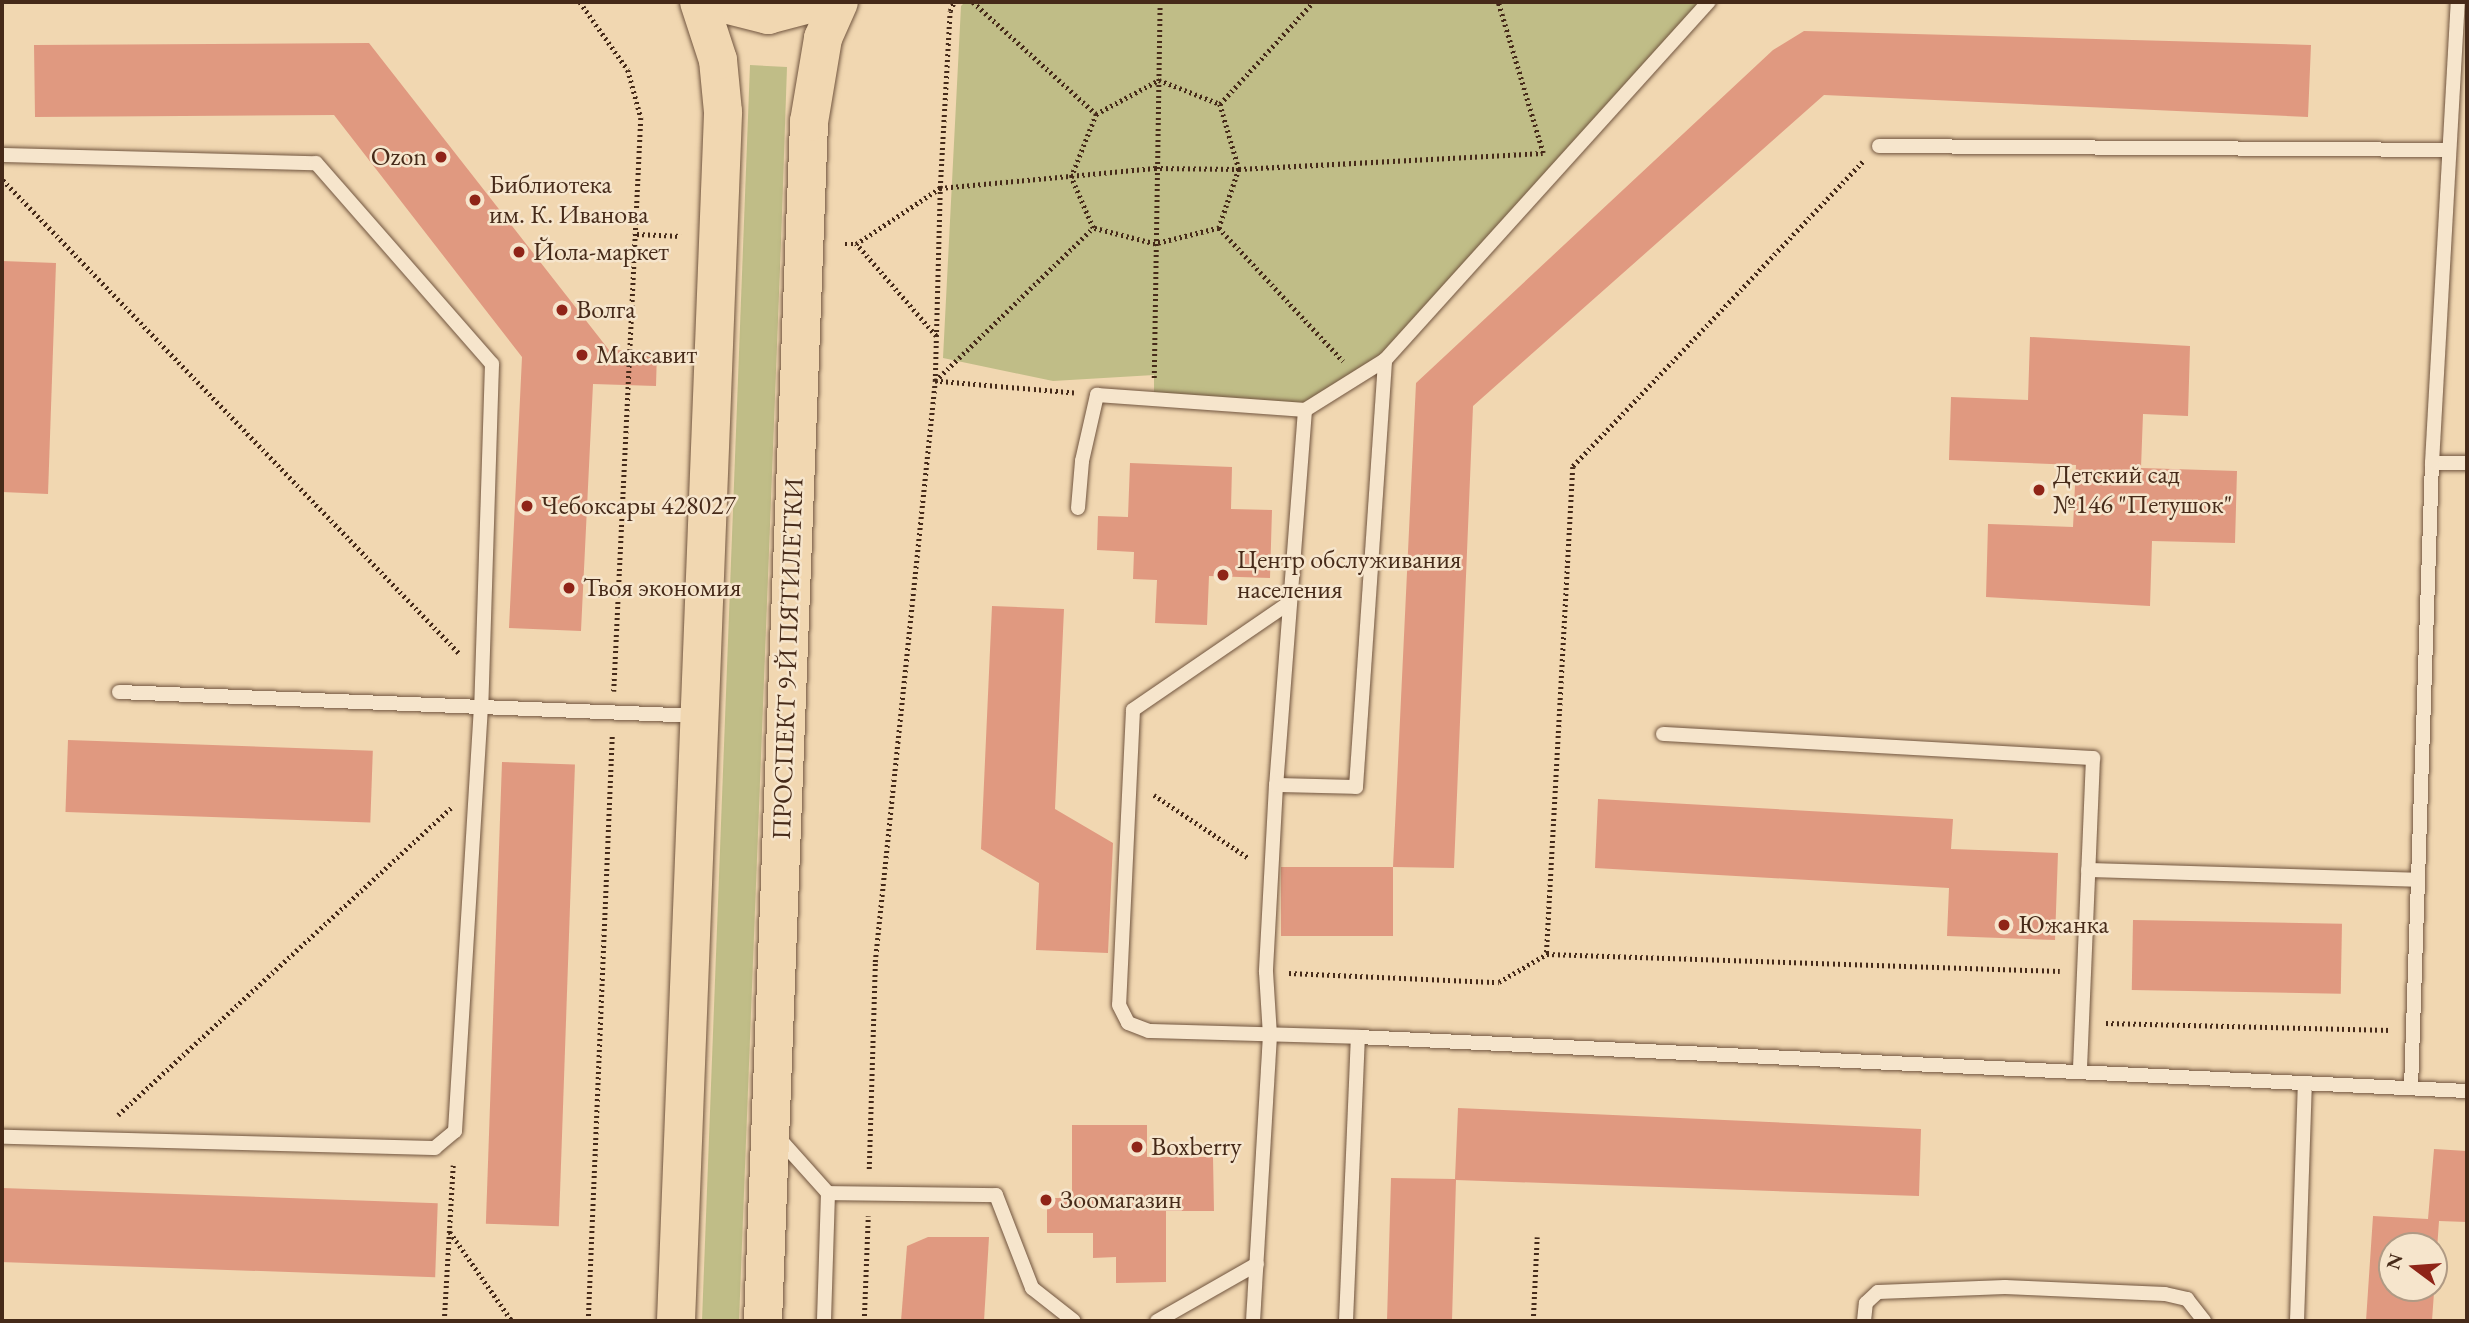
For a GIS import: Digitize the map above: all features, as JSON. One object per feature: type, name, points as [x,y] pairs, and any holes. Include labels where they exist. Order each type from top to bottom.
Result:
[{"type":"main road","points":[[676,1321],[723,112],[718,60],[699,2]]},
{"type":"main road","points":[[717,2],[768,15],[798,11],[817,2]]},
{"type":"main road","name":"ПРОСПЕКТ 9-Й ПЯТИЛЕТКИ","points":[[763,1321],[809,122],[824,38],[839,2]]},
{"type":"lane","points":[[1078,508],[1082,461],[1097,396],[1305,410],[1385,360],[1709,2]]},
{"type":"lane","points":[[2411,1088],[2432,463],[2446,150],[2458,2]]},
{"type":"lane","points":[[1879,146],[2446,150]]},
{"type":"lane","points":[[2,155],[316,163],[492,364],[481,706],[455,1131],[435,1149],[2,1137]]},
{"type":"lane","points":[[1276,785],[1356,787],[1385,360]]},
{"type":"lane","points":[[1253,1321],[1270,1035],[1266,972],[1271,872],[1305,410]]},
{"type":"lane","points":[[2432,463],[2467,463]]},
{"type":"lane","points":[[1289,603],[1133,710],[1119,1005],[1128,1023],[1149,1031],[1358,1037],[2080,1070],[2305,1085],[2467,1091]]},
{"type":"lane","points":[[119,692],[700,716]]},
{"type":"lane","points":[[1662,734],[2093,758],[2080,1070]]},
{"type":"lane","points":[[2088,870],[2418,880]]},
{"type":"lane","points":[[1346,1321],[1358,1037]]},
{"type":"lane","points":[[2297,1321],[2305,1085]]},
{"type":"lane","points":[[771,1129],[828,1193],[824,1321]]},
{"type":"lane","points":[[828,1193],[996,1195],[1032,1287],[1074,1321]]},
{"type":"lane","points":[[1157,1321],[1257,1264]]},
{"type":"lane","points":[[1864,1321],[1866,1303],[1878,1292],[2005,1287],[2165,1294],[2187,1300],[2204,1321]]},
{"type":"path","points":[[580,2],[628,70],[641,118],[612,712],[588,1321]]},
{"type":"path","points":[[864,1321],[875,962],[935,382],[940,188],[950,10],[954,2]]},
{"type":"path","points":[[973,2],[1096,114]]},
{"type":"path","points":[[1154,399],[1155,168],[1160,2]]},
{"type":"path","points":[[1220,104],[1312,2]]},
{"type":"path","points":[[845,244],[856,244],[940,188],[1155,168],[1239,169],[1544,153],[1497,2]]},
{"type":"path","points":[[1093,228],[1070,177],[1096,114],[1159,80],[1220,104]]},
{"type":"path","points":[[1219,228],[1239,169],[1220,104]]},
{"type":"path","points":[[1547,954],[1573,467],[1879,146]]},
{"type":"path","points":[[2,178],[481,676]]},
{"type":"path","points":[[1093,228],[1155,244],[1219,228]]},
{"type":"path","points":[[935,382],[1093,228]]},
{"type":"path","points":[[1219,228],[1358,377]]},
{"type":"path","points":[[637,234],[681,236]]},
{"type":"path","points":[[856,244],[936,337]]},
{"type":"path","points":[[935,382],[1097,396]]},
{"type":"path","points":[[1130,779],[1271,872]]},
{"type":"path","points":[[92,1139],[476,785]]},
{"type":"path","points":[[1266,972],[1499,982],[1547,954],[2084,972]]},
{"type":"path","points":[[2082,1022],[2413,1031]]},
{"type":"path","points":[[444,1321],[455,1131]]},
{"type":"path","points":[[449,1231],[512,1321]]},
{"type":"path","points":[[1533,1321],[1537,1237]]},
{"type":"shaded area","points":[[965,2],[1709,2],[1385,360],[1305,410],[1154,399],[1154,375],[1053,381],[943,358],[961,6]]},
{"type":"shaded area","points":[[750,65],[787,67],[781,241],[739,1321],[702,1321]]},
{"type":"building","points":[[1804,31],[2311,45],[2308,117],[1824,95],[1473,406],[1454,868],[1393,867],[1416,383],[1773,50]]},
{"type":"building","points":[[369,43],[609,350],[657,351],[656,386],[593,384],[581,631],[509,628],[522,357],[334,115],[35,117],[34,45]]},
{"type":"building","points":[[2,261],[56,263],[48,494],[2,492]]},
{"type":"building","points":[[2030,337],[2190,346],[2188,416],[2143,414],[2141,468],[2237,471],[2235,543],[2152,541],[2150,606],[1986,597],[1988,524],[2073,527],[2076,465],[1949,460],[1951,397],[2028,400]]},
{"type":"building","points":[[1130,463],[1232,467],[1231,509],[1272,510],[1270,578],[1209,576],[1207,625],[1155,623],[1157,580],[1133,579],[1134,552],[1097,550],[1098,516],[1128,517]]},
{"type":"building","points":[[992,606],[1064,609],[1055,809],[1113,843],[1108,953],[1036,950],[1039,883],[981,849]]},
{"type":"building","points":[[68,740],[373,751],[370,823],[65,812]]},
{"type":"building","points":[[502,762],[575,765],[559,1226],[486,1224]]},
{"type":"building","points":[[1598,799],[1953,819],[1951,849],[2058,853],[2055,940],[1947,936],[1949,888],[1595,868]]},
{"type":"building","points":[[1281,867],[1393,867],[1393,936],[1281,936]]},
{"type":"building","points":[[2133,920],[2342,924],[2341,994],[2132,990]]},
{"type":"building","points":[[1458,1108],[1921,1129],[1919,1196],[1456,1180],[1452,1321],[1387,1321],[1391,1178],[1455,1179]]},
{"type":"building","points":[[1072,1125],[1147,1125],[1147,1157],[1213,1157],[1214,1211],[1166,1211],[1166,1282],[1116,1283],[1116,1257],[1093,1258],[1093,1233],[1047,1233],[1047,1198],[1072,1198]]},
{"type":"building","points":[[2434,1149],[2467,1151],[2467,1222],[2439,1221],[2438,1232],[2378,1232],[2378,1302],[2433,1302],[2432,1321],[2366,1321],[2373,1216],[2428,1219]]},
{"type":"building","points":[[2,1188],[438,1203],[435,1277],[2,1262]]},
{"type":"building","points":[[928,1237],[989,1237],[984,1321],[901,1321],[907,1246]]},
{"type":"place","name":"Ozon","points":[[441,157]]},
{"type":"place","name":"Библиотека им. К. Иванова","points":[[475,200]]},
{"type":"place","name":"Йола-маркет","points":[[519,252]]},
{"type":"place","name":"Волга","points":[[562,310]]},
{"type":"place","name":"Максавит","points":[[582,355]]},
{"type":"place","name":"Детский сад №146 \"Петушок\"","points":[[2039,490]]},
{"type":"place","name":"Чебоксары 428027","points":[[527,506]]},
{"type":"place","name":"Центр обслуживания населения","points":[[1223,575]]},
{"type":"place","name":"Твоя экономия","points":[[569,588]]},
{"type":"place","name":"Южанка","points":[[2004,925]]},
{"type":"place","name":"Boxberry","points":[[1137,1147]]},
{"type":"place","name":"Зоомагазин","points":[[1046,1200]]}]
